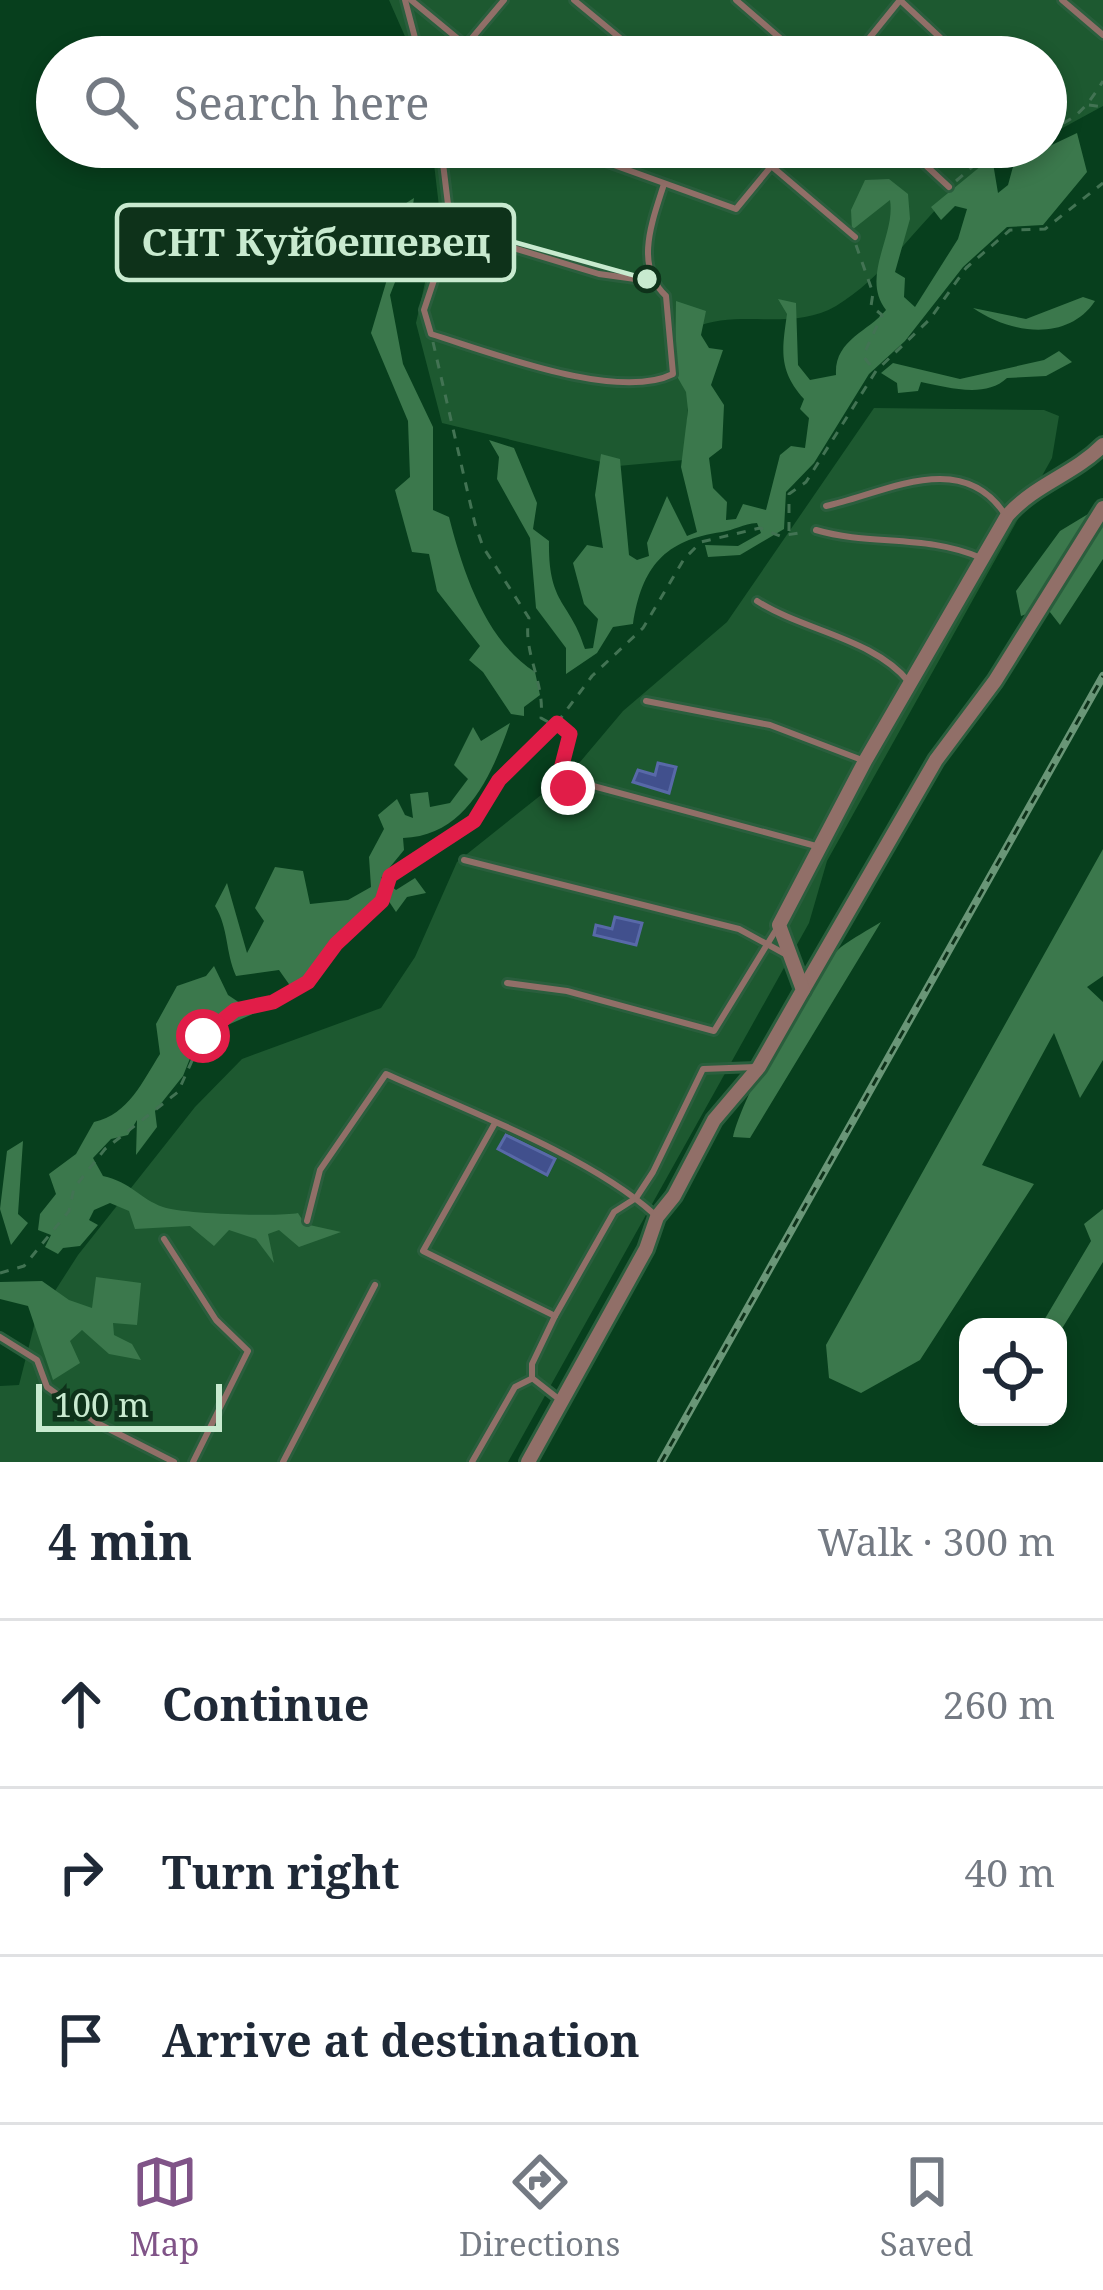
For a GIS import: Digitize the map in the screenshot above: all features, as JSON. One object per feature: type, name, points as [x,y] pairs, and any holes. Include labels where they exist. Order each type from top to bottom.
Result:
[{"type":"street","points":[[803,990],[779,925],[819,847],[835,828],[865,761],[1006,516],[1025,495],[1080,466],[1103,446]]},
{"type":"street","points":[[528,1462],[646,1249],[657,1217],[674,1196],[714,1120],[759,1067],[936,760],[995,680],[1103,508]]},
{"type":"lane","points":[[408,0],[454,36]]},
{"type":"lane","points":[[408,0],[416,36]]},
{"type":"lane","points":[[477,36],[505,0]]},
{"type":"lane","points":[[574,0],[618,36]]},
{"type":"lane","points":[[736,0],[778,36]]},
{"type":"lane","points":[[871,36],[900,0],[939,36]]},
{"type":"lane","points":[[1062,0],[1103,35]]},
{"type":"lane","points":[[444,168],[451,229],[424,310],[431,334],[528,363],[654,383],[673,374],[666,296],[650,281],[598,274],[451,229]]},
{"type":"lane","points":[[621,168],[736,209],[771,168]]},
{"type":"lane","points":[[773,168],[855,237]]},
{"type":"lane","points":[[929,168],[949,187]]},
{"type":"lane","points":[[650,281],[650,226],[664,184]]},
{"type":"lane","points":[[826,506],[878,486],[927,479],[968,483],[987,494],[1006,516]]},
{"type":"lane","points":[[816,530],[841,537],[951,545],[981,557]]},
{"type":"lane","points":[[757,601],[877,655],[909,682]]},
{"type":"lane","points":[[646,701],[770,725],[865,761]]},
{"type":"lane","points":[[582,783],[819,847]]},
{"type":"lane","points":[[464,860],[739,929],[770,941],[789,956]]},
{"type":"lane","points":[[507,983],[567,991],[714,1031],[779,925]]},
{"type":"lane","points":[[532,1378],[532,1364],[555,1316],[614,1212],[635,1198],[670,1141],[704,1069],[759,1067]]},
{"type":"lane","points":[[307,1221],[320,1170],[386,1074],[495,1123],[635,1198],[657,1217]]},
{"type":"lane","points":[[495,1123],[423,1251],[555,1316]]},
{"type":"lane","points":[[164,1239],[216,1320],[248,1351],[193,1462]]},
{"type":"lane","points":[[283,1462],[375,1285]]},
{"type":"lane","points":[[0,1337],[37,1360],[47,1387],[97,1423],[174,1462]]},
{"type":"lane","points":[[532,1378],[560,1400]]},
{"type":"lane","points":[[472,1462],[515,1387],[532,1378]]},
{"type":"path","points":[[1067,124],[1088,106],[1103,81]]},
{"type":"path","points":[[1088,106],[1103,107]]},
{"type":"path","points":[[949,187],[971,168]]},
{"type":"path","points":[[789,533],[789,494],[806,482],[876,371],[930,319],[966,268],[1010,230],[1045,229],[1103,183]]},
{"type":"path","points":[[855,237],[873,293],[871,306],[883,315],[862,356],[876,371]]},
{"type":"path","points":[[431,334],[482,547],[529,618],[525,638],[540,671],[541,718],[570,734],[563,778],[568,788],[582,783]]},
{"type":"path","points":[[0,1273],[24,1266],[69,1211],[74,1188],[105,1149],[178,1092],[203,1036],[216,1022],[254,1003],[273,1002],[308,982],[336,944],[382,901],[390,876],[474,821],[499,780],[557,723],[571,698],[643,628],[676,571],[701,542],[760,528],[789,533],[816,530]]},
{"type":"green space","points":[[389,0],[1103,0],[1103,106],[1067,126],[1067,36],[405,36]]},
{"type":"green space","points":[[1077,133],[1087,172],[1043,225],[1007,227],[963,267],[905,341],[869,374],[814,463],[786,492],[784,529],[740,555],[708,557],[705,545],[738,546],[761,533],[757,523],[702,536],[671,550],[650,572],[633,624],[613,627],[597,653],[566,674],[566,648],[536,608],[530,538],[497,479],[499,457],[489,440],[514,448],[537,503],[533,529],[549,541],[556,591],[585,649],[593,648],[598,619],[584,604],[573,563],[587,545],[603,548],[595,495],[601,454],[620,459],[629,555],[637,560],[649,556],[647,543],[667,496],[687,536],[697,532],[681,467],[688,410],[686,392],[675,373],[676,301],[706,311],[701,335],[709,348],[723,350],[711,385],[724,405],[722,448],[709,458],[713,488],[727,502],[726,520],[736,519],[743,504],[766,510],[780,455],[791,446],[805,448],[809,418],[800,409],[804,399],[786,369],[787,314],[778,299],[796,303],[798,365],[810,380],[836,375],[846,345],[886,310],[876,284],[890,200],[852,230],[851,210],[865,180],[889,179],[908,194],[910,219],[895,272],[905,278],[904,297],[915,307],[958,239],[967,209],[955,206],[941,220],[931,207],[979,168],[994,168],[998,193],[1008,185],[1013,168],[1067,168],[1067,138]]},
{"type":"green space","points":[[434,168],[982,168],[874,276],[836,306],[801,318],[729,320],[694,328],[684,460],[618,466],[442,423],[416,323],[440,215]]},
{"type":"green space","points":[[414,198],[406,254],[390,295],[403,364],[433,427],[433,510],[449,517],[469,582],[490,623],[502,642],[535,672],[540,695],[524,707],[524,716],[511,714],[483,672],[469,660],[480,646],[437,591],[429,554],[412,552],[395,490],[410,477],[408,421],[371,333],[397,246],[400,207]]},
{"type":"green space","points":[[1083,297],[1095,301],[1083,314],[1069,323],[1037,330],[1003,323],[973,308],[1026,319]]},
{"type":"green space","points":[[1059,351],[1072,362],[1046,376],[1007,378],[977,390],[921,382],[918,391],[898,393],[897,383],[881,373],[893,363],[960,379],[1044,360]]},
{"type":"green space","points":[[874,408],[1044,410],[1059,416],[1052,458],[827,861],[809,923],[508,1462],[0,1462],[0,1386],[19,1385],[35,1322],[78,1255],[195,1107],[242,1059],[381,1008],[415,957],[457,862],[575,768],[623,711],[727,622]]},
{"type":"green space","points":[[1093,511],[1103,511],[1103,559],[1060,625],[1046,607],[1021,616],[1016,591],[1060,531]]},
{"type":"green space","points":[[510,723],[495,763],[473,799],[444,826],[403,838],[404,850],[381,878],[396,890],[415,878],[426,893],[407,897],[396,912],[388,900],[350,922],[304,980],[291,987],[279,970],[236,976],[215,906],[227,883],[247,953],[264,921],[255,908],[275,867],[303,871],[310,904],[348,900],[371,887],[369,857],[384,829],[378,815],[397,799],[405,815],[413,818],[410,794],[428,792],[430,807],[450,803],[468,779],[454,765],[473,727],[481,741]]},
{"type":"green space","points":[[1103,849],[1103,976],[1087,987],[1103,1002],[1103,1060],[1080,1098],[1054,1033],[982,1165],[1034,1184],[920,1360],[861,1393],[829,1378],[826,1345]]},
{"type":"green space","points":[[881,922],[750,1138],[733,1137],[763,1067],[812,982],[841,947]]},
{"type":"green space","points":[[214,966],[228,995],[255,1013],[198,1038],[183,1076],[155,1111],[157,1127],[136,1155],[137,1120],[128,1135],[111,1139],[93,1158],[103,1176],[163,1207],[230,1214],[298,1213],[305,1224],[341,1232],[299,1247],[279,1230],[268,1234],[274,1263],[256,1239],[229,1230],[214,1246],[190,1226],[135,1229],[129,1211],[110,1203],[94,1210],[89,1220],[98,1225],[80,1246],[63,1248],[58,1254],[45,1247],[51,1235],[38,1230],[40,1214],[56,1194],[49,1174],[76,1154],[94,1122],[117,1112],[133,1096],[160,1054],[156,1024],[177,986],[206,976]]},
{"type":"green space","points":[[23,1141],[18,1214],[28,1223],[11,1245],[0,1209],[7,1151]]},
{"type":"green space","points":[[1103,1209],[1103,1262],[1067,1320],[1045,1318],[1091,1241],[1084,1224]]},
{"type":"green space","points":[[96,1277],[141,1283],[137,1325],[113,1323],[114,1335],[132,1344],[141,1360],[109,1354],[82,1330],[70,1341],[80,1363],[53,1380],[28,1306],[0,1299],[0,1282],[42,1281],[69,1300],[92,1308]]},
{"type":"building","points":[[658,763],[676,767],[669,793],[633,782],[638,770],[655,775]]},
{"type":"building","points":[[615,917],[642,923],[636,945],[594,935],[596,925],[612,929]]},
{"type":"building","points":[[506,1135],[555,1159],[547,1175],[498,1149]]},
{"type":"railway","points":[[661,1462],[1103,676]]},
{"type":"place","name":"СНТ Куйбешевец","points":[[647,279]]},
{"type":"route","points":[[203,1036],[235,1010],[273,1002],[308,982],[350,928],[382,901],[390,876],[431,844],[474,821],[499,780],[557,723],[570,734],[561,769],[568,788]]}]
